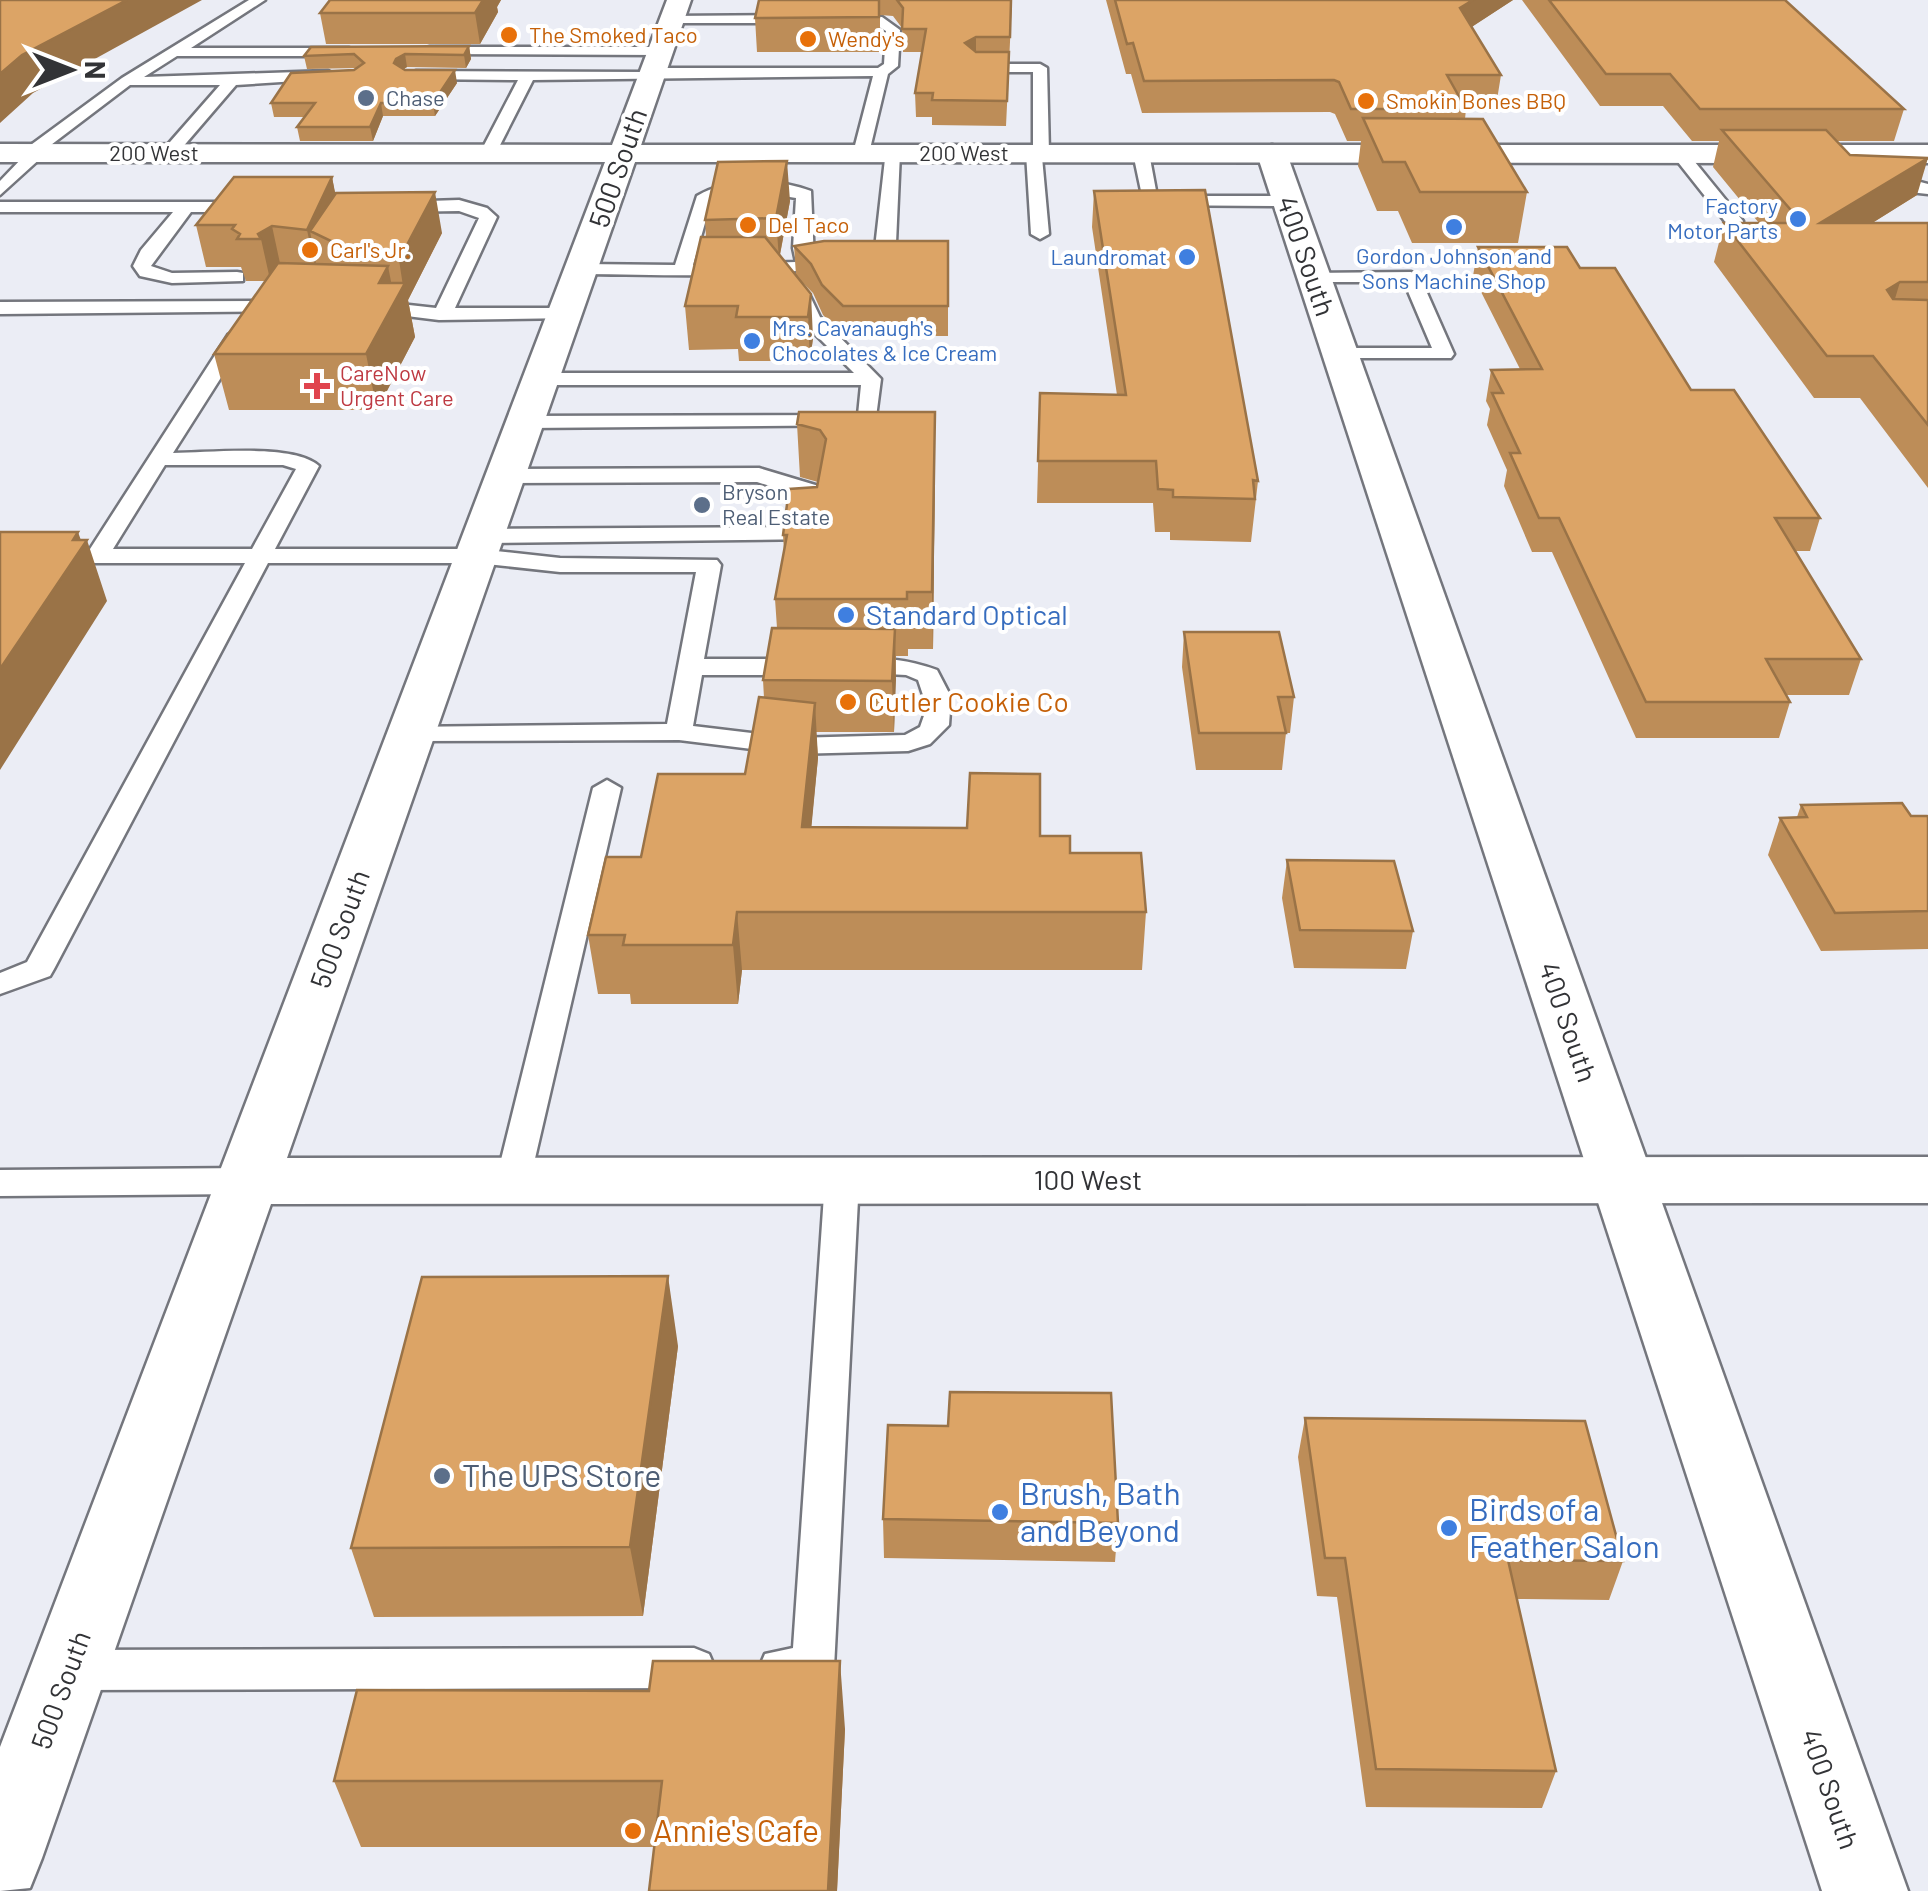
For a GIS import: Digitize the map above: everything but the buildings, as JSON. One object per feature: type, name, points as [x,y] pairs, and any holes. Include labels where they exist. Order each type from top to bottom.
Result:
[{"type":"main road","name":"500 South","points":[[0,1858],[18,1758],[68,1670],[675,10]]},
{"type":"main road","name":"200 West","points":[[22,153],[1141,153],[1280,177],[1680,154],[1928,154]]},
{"type":"main road","name":"400 South","points":[[1280,177],[1864,1891]]},
{"type":"main road","name":"100 West","points":[[248,1181],[1928,1180]]},
{"type":"lane","points":[[0,190],[22,153],[172,52],[258,0]]},
{"type":"lane","points":[[675,10],[817,19]]},
{"type":"lane","points":[[416,51],[654,66],[881,72],[891,66],[893,30],[888,23],[836,18]]},
{"type":"lane","points":[[172,52],[359,52]]},
{"type":"lane","points":[[407,75],[528,76],[654,66]]},
{"type":"lane","points":[[976,68],[1040,68],[1040,234]]},
{"type":"lane","points":[[862,153],[863,132],[878,105],[881,72]]},
{"type":"lane","points":[[128,81],[339,75]]},
{"type":"lane","points":[[488,153],[528,76]]},
{"type":"lane","points":[[169,153],[232,81]]},
{"type":"lane","points":[[582,269],[772,267],[859,259],[881,252],[887,243],[892,153]]},
{"type":"lane","points":[[1141,153],[1150,201],[1280,177]]},
{"type":"lane","points":[[1680,154],[1737,225]]},
{"type":"lane","points":[[1818,154],[1840,177]]},
{"type":"lane","points":[[1862,184],[1909,184],[1928,189]]},
{"type":"lane","points":[[683,269],[703,200],[715,192],[740,189],[781,189],[805,195],[802,248],[806,264]]},
{"type":"lane","points":[[0,206],[280,207]]},
{"type":"lane","points":[[186,207],[147,254],[142,266],[146,272],[172,278],[237,278]]},
{"type":"lane","points":[[374,207],[468,207],[486,212],[488,217],[443,314],[439,314]]},
{"type":"lane","points":[[526,422],[868,421],[871,378],[811,319],[803,300],[772,267]]},
{"type":"lane","points":[[1314,278],[1411,278],[1444,354],[1340,354]]},
{"type":"lane","points":[[354,304],[439,314],[566,314]]},
{"type":"lane","points":[[96,558],[256,307]]},
{"type":"lane","points":[[0,308],[310,307]]},
{"type":"lane","points":[[541,380],[871,378]]},
{"type":"lane","points":[[0,984],[39,969],[308,466],[284,459],[159,459]]},
{"type":"lane","points":[[0,556],[259,557],[810,534],[814,492],[759,476],[506,476]]},
{"type":"lane","points":[[480,546],[560,564],[709,564],[678,732]]},
{"type":"lane","points":[[412,733],[678,732],[793,746],[888,745],[925,739],[939,721],[934,684],[928,675],[909,668],[690,667]]},
{"type":"lane","points":[[513,1180],[607,788]]},
{"type":"lane","points":[[68,1670],[812,1668],[842,1180]]},
{"type":"lane","points":[[0,1183],[248,1181]]},
{"type":"place","name":"The Smoked Taco","points":[[509,35]]},
{"type":"place","name":"Wendy's","points":[[808,39]]},
{"type":"place","name":"Chase","points":[[366,98]]},
{"type":"place","name":"Smokin Bones BBQ","points":[[1366,101]]},
{"type":"place","name":"Factory Motor Parts","points":[[1798,219]]},
{"type":"place","name":"Del Taco","points":[[748,225]]},
{"type":"place","name":"Gordon Johnson and Sons Machine Shop","points":[[1454,227]]},
{"type":"place","name":"Carl's Jr.","points":[[310,250]]},
{"type":"place","name":"Laundromat","points":[[1187,257]]},
{"type":"place","name":"Mrs. Cavanaugh's Chocolates & Ice Cream","points":[[752,341]]},
{"type":"place","name":"CareNow Urgent Care","points":[[317,386]]},
{"type":"place","name":"Bryson Real Estate","points":[[702,505]]},
{"type":"place","name":"Standard Optical","points":[[846,615]]},
{"type":"place","name":"Cutler Cookie Co","points":[[848,702]]},
{"type":"place","name":"The UPS Store","points":[[442,1476]]},
{"type":"place","name":"Brush, Bath and Beyond","points":[[1000,1512]]},
{"type":"place","name":"Birds of a Feather Salon","points":[[1449,1528]]},
{"type":"place","name":"Annie's Cafe","points":[[633,1831]]}]
